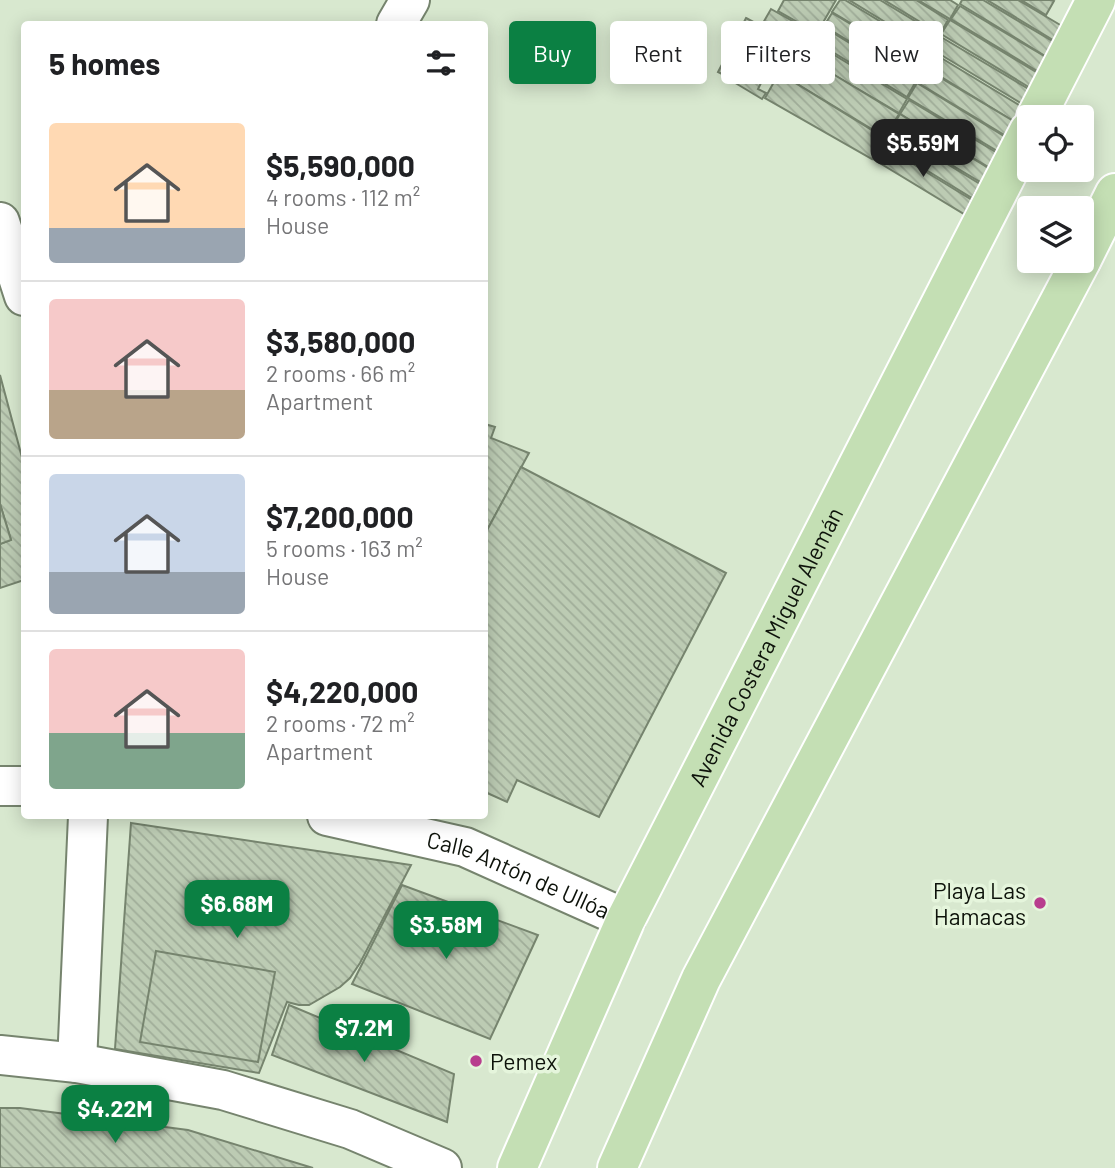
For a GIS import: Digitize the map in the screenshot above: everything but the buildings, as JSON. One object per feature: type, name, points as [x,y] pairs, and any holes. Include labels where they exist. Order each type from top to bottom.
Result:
[{"type":"main road","points":[[1042,105],[1096,0]]},
{"type":"main road","name":"Avenida Costera Miguel Alemán","points":[[517,1168],[626,919],[1017,154]]},
{"type":"main road","points":[[1094,244],[1115,193]]},
{"type":"main road","points":[[617,1168],[701,979],[1079,273]]},
{"type":"street","points":[[398,21],[410,0]]},
{"type":"street","points":[[0,222],[21,287]]},
{"type":"street","points":[[0,786],[21,786]]},
{"type":"street","points":[[77,1063],[88,819]]},
{"type":"street","name":"Calle Antón de Ullóa","points":[[340,819],[465,847],[626,919]]},
{"type":"street","points":[[0,1055],[77,1063],[223,1090],[351,1129],[442,1168]]},
{"type":"place","name":"Playa Las Hamacas","points":[[1040,903]]},
{"type":"place","name":"Pemex","points":[[476,1061]]}]
